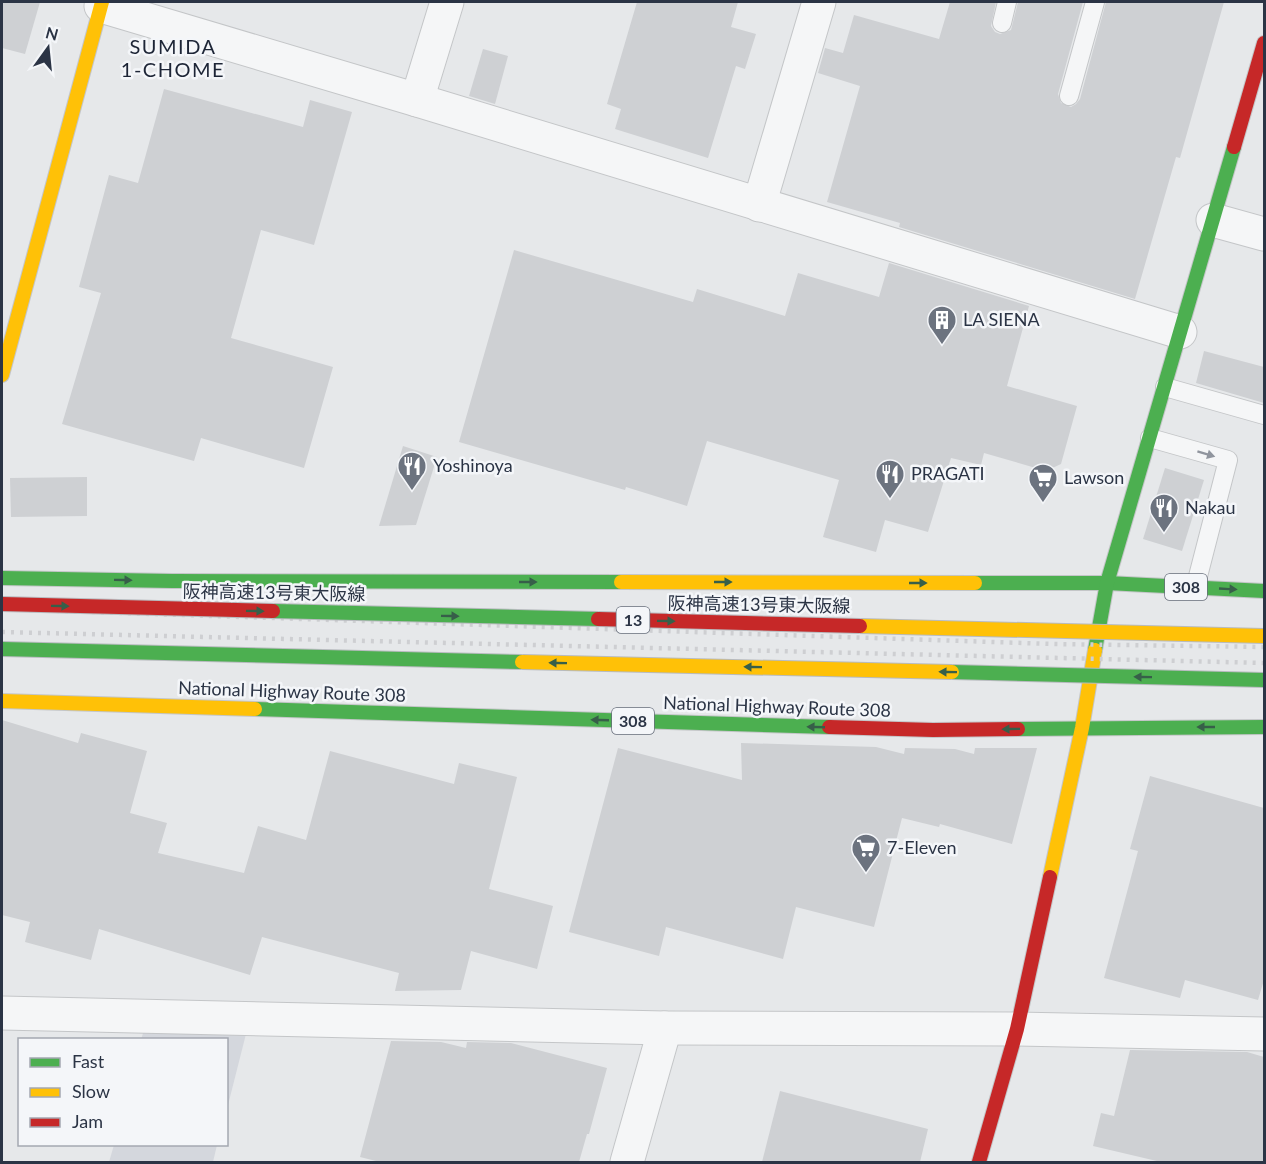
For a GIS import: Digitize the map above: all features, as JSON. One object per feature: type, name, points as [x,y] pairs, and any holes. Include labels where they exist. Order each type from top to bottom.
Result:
[{"type":"main road","points":[[2,375],[7,335],[102,4]]},
{"type":"main road","points":[[979,1162],[1017,1029],[1082,728],[1107,583],[1264,43]]},
{"type":"main road","name":"308","points":[[2,578],[172,581],[1107,583],[1264,591]]},
{"type":"main road","name":"阪神高速13号東大阪線","points":[[2,604],[1264,636]]},
{"type":"main road","points":[[2,649],[1264,680]]},
{"type":"main road","name":"National Highway Route 308","points":[[2,701],[933,730],[1264,727]]},
{"type":"street","points":[[417,100],[447,2]]},
{"type":"street","points":[[759,205],[819,2]]},
{"type":"street","points":[[102,4],[1180,332]]},
{"type":"street","points":[[1213,220],[1264,234]]},
{"type":"street","points":[[2,1013],[665,1028],[1017,1029],[1264,1034]]},
{"type":"street","points":[[627,1162],[665,1028]]},
{"type":"lane","points":[[1002,23],[1007,2]]},
{"type":"lane","points":[[1069,96],[1095,2]]},
{"type":"lane","points":[[1165,387],[1264,415]]},
{"type":"lane","points":[[1150,438],[1228,460],[1196,588]]},
{"type":"shaded area","points":[[145,1026],[247,1030],[228,1105],[228,1038],[142,1038]]},
{"type":"shaded area","points":[[113,1146],[217,1146],[213,1162],[109,1162]]},
{"type":"building","points":[[2,2],[40,2],[25,54],[2,48]]},
{"type":"building","points":[[637,2],[738,2],[731,27],[756,34],[745,69],[736,66],[708,158],[615,129],[621,109],[607,104]]},
{"type":"building","points":[[950,2],[996,2],[991,26],[995,32],[1000,34],[1011,30],[1018,2],[1083,2],[1058,94],[1061,103],[1071,107],[1080,99],[1106,2],[1224,2],[1180,158],[1176,157],[1135,299],[899,227],[900,223],[827,202],[860,86],[818,73],[825,48],[843,53],[854,15],[939,39]]},
{"type":"building","points":[[483,49],[508,56],[495,104],[469,96]]},
{"type":"building","points":[[164,89],[303,127],[310,100],[352,112],[314,245],[261,230],[231,338],[333,367],[304,468],[201,438],[194,461],[62,424],[101,293],[79,287],[109,175],[138,183]]},
{"type":"building","points":[[514,250],[693,302],[697,289],[785,316],[798,273],[879,297],[889,263],[1029,306],[1007,386],[1077,406],[1061,464],[1046,471],[984,453],[981,465],[951,458],[928,532],[885,520],[876,552],[823,537],[839,480],[707,441],[687,506],[626,487],[625,490],[459,442]]},
{"type":"building","points":[[1204,351],[1264,367],[1264,403],[1196,383]]},
{"type":"building","points":[[403,446],[437,457],[416,525],[379,526]]},
{"type":"building","points":[[1165,468],[1204,480],[1182,551],[1143,539]]},
{"type":"building","points":[[87,477],[87,516],[11,517],[10,478]]},
{"type":"building","points":[[2,720],[78,743],[81,733],[147,751],[130,813],[167,823],[158,853],[244,873],[258,826],[306,840],[330,751],[454,784],[459,763],[517,777],[489,889],[553,906],[537,969],[471,951],[461,990],[395,991],[399,973],[262,937],[250,975],[99,929],[91,960],[25,942],[30,922],[2,915]]},
{"type":"building","points":[[741,743],[876,747],[904,754],[905,748],[955,749],[974,754],[975,748],[1037,748],[1012,844],[940,824],[939,827],[902,818],[874,927],[796,907],[783,959],[666,927],[659,956],[569,932],[618,748],[742,780]]},
{"type":"building","points":[[1150,776],[1264,808],[1264,980],[1258,1000],[1185,980],[1180,998],[1104,978],[1138,851],[1130,849]]},
{"type":"building","points":[[391,1041],[441,1042],[466,1048],[467,1042],[511,1043],[607,1068],[579,1162],[380,1162],[360,1157]]},
{"type":"building","points":[[1130,1050],[1247,1052],[1264,1057],[1264,1162],[1161,1162],[1093,1146],[1101,1113],[1114,1116]]},
{"type":"building","points":[[780,1091],[928,1129],[920,1162],[762,1162]]},
{"type":"railway","points":[[2,609],[1053,644],[1264,647]]},
{"type":"railway","points":[[2,632],[1264,663]]},
{"type":"traffic: fast","points":[[1095,650],[1107,583],[1234,147]]},
{"type":"traffic: fast","points":[[2,578],[172,581],[621,582]]},
{"type":"traffic: fast","points":[[975,583],[1107,583],[1264,591]]},
{"type":"traffic: fast","points":[[273,611],[598,619]]},
{"type":"traffic: fast","points":[[2,649],[522,662]]},
{"type":"traffic: fast","points":[[952,672],[1264,680]]},
{"type":"traffic: fast","points":[[255,709],[829,727]]},
{"type":"traffic: fast","points":[[1018,729],[1264,727]]},
{"type":"traffic: slow","points":[[2,375],[102,2]]},
{"type":"traffic: slow","points":[[621,582],[975,583]]},
{"type":"traffic: slow","points":[[860,626],[1264,636]]},
{"type":"traffic: slow","points":[[1050,877],[1082,728],[1095,650]]},
{"type":"traffic: slow","points":[[522,662],[952,672]]},
{"type":"traffic: slow","points":[[2,701],[255,709]]},
{"type":"traffic: jam","points":[[1234,147],[1264,43]]},
{"type":"traffic: jam","points":[[2,604],[273,611]]},
{"type":"traffic: jam","points":[[598,619],[860,626]]},
{"type":"traffic: jam","points":[[829,727],[933,730],[1018,729]]},
{"type":"traffic: jam","points":[[979,1162],[1017,1029],[1050,877]]},
{"type":"place","name":"LA SIENA","points":[[942,346]]},
{"type":"place","name":"Yoshinoya","points":[[412,492]]},
{"type":"place","name":"PRAGATI","points":[[890,500]]},
{"type":"place","name":"Lawson","points":[[1043,504]]},
{"type":"place","name":"Nakau","points":[[1164,534]]},
{"type":"place","name":"7-Eleven","points":[[866,874]]},
{"type":"district","name":"SUMIDA 1-CHOME","points":[[173,58]]}]
